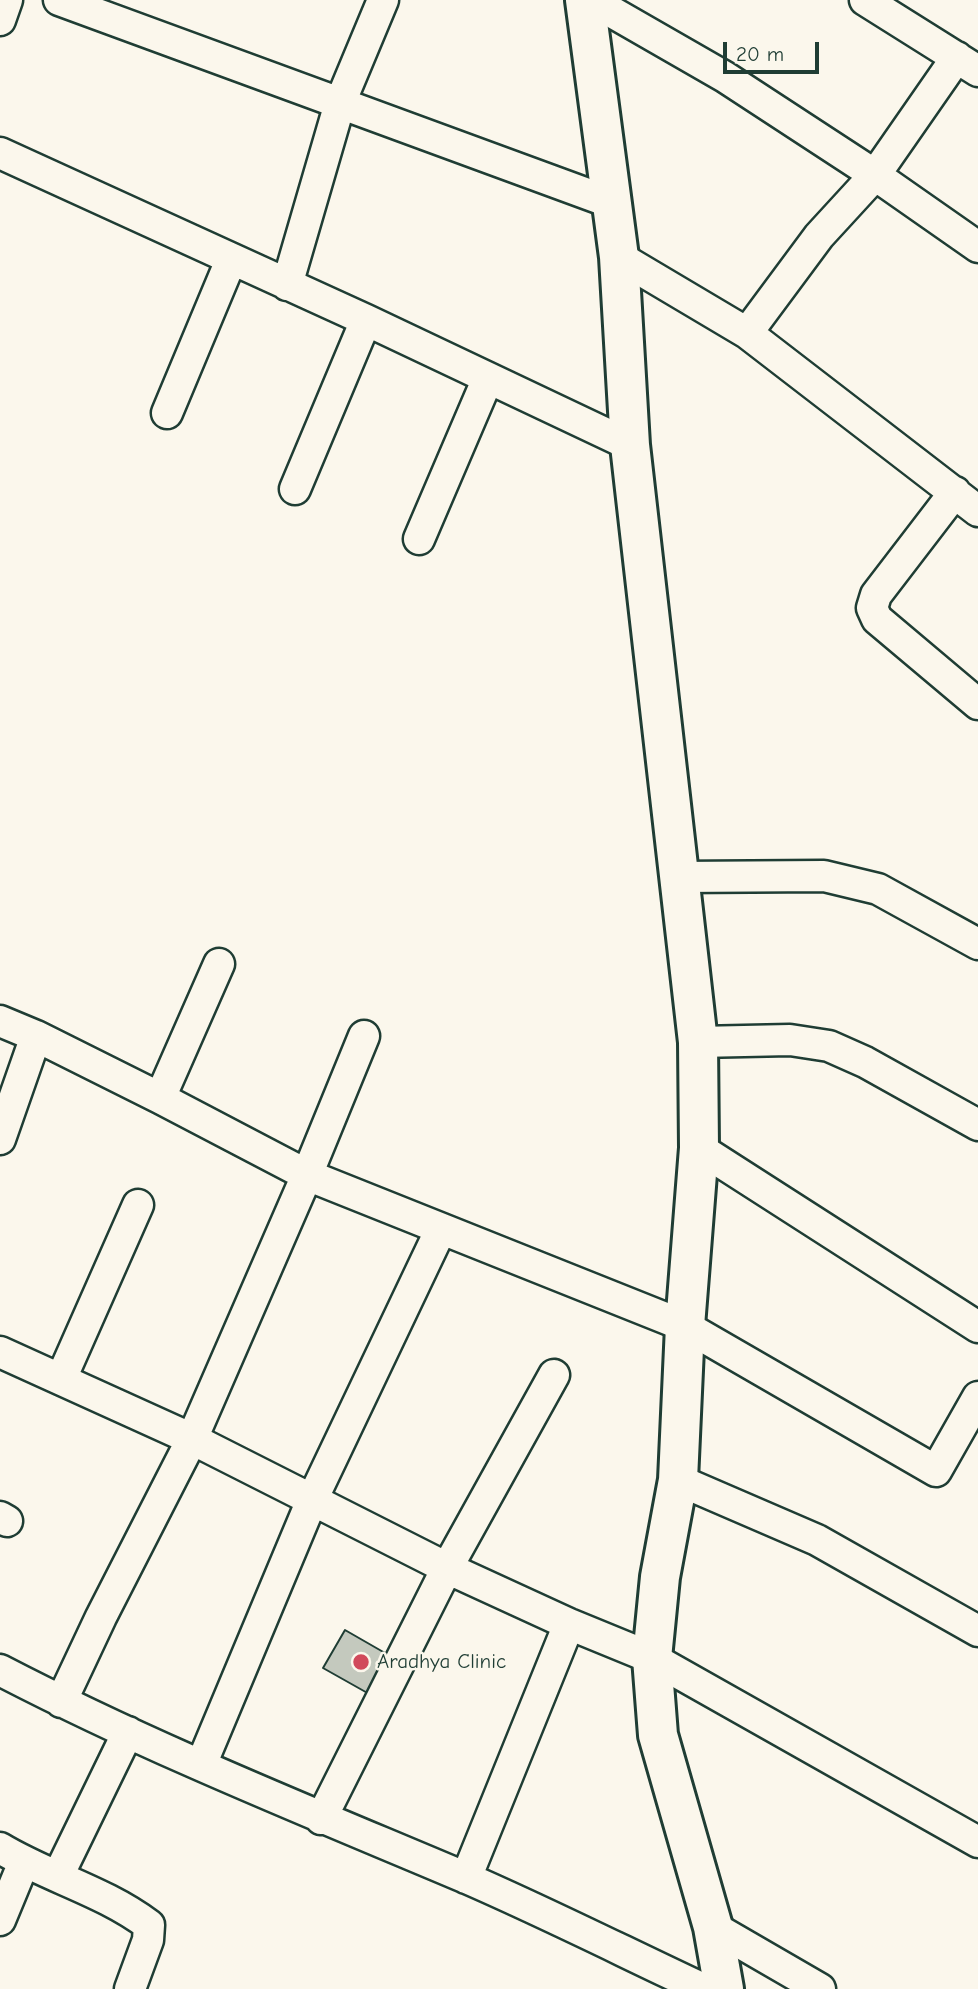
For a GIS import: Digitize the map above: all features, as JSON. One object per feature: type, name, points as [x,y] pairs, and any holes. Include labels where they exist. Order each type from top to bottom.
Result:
[{"type":"street","points":[[0,20],[7,0]]},
{"type":"street","points":[[59,0],[612,203]]},
{"type":"street","points":[[287,285],[340,103],[383,0]]},
{"type":"street","points":[[585,0],[619,257],[630,445],[698,1042],[699,1148],[685,1326],[678,1480],[660,1577],[652,1658],[658,1734],[713,1927],[724,1989]]},
{"type":"street","points":[[591,0],[725,77],[875,175],[978,247]]},
{"type":"street","points":[[747,333],[819,236],[875,175],[968,64],[865,0]]},
{"type":"street","points":[[0,153],[366,320],[630,445]]},
{"type":"street","points":[[619,257],[747,333],[978,511]]},
{"type":"street","points":[[167,413],[231,260]]},
{"type":"street","points":[[295,489],[366,320]]},
{"type":"street","points":[[419,540],[488,378]]},
{"type":"street","points":[[955,492],[876,595],[872,608],[877,619],[978,704]]},
{"type":"street","points":[[679,877],[824,876],[878,889],[978,944]]},
{"type":"street","points":[[160,1098],[219,964]]},
{"type":"street","points":[[0,1021],[160,1098],[307,1175],[685,1326],[936,1471],[978,1397]]},
{"type":"street","points":[[0,1139],[36,1036]]},
{"type":"street","points":[[61,1702],[192,1439],[307,1175],[364,1036]]},
{"type":"street","points":[[698,1042],[790,1040],[829,1046],[865,1062],[978,1125]]},
{"type":"street","points":[[699,1148],[978,1327]]},
{"type":"street","points":[[61,1379],[138,1205]]},
{"type":"street","points":[[201,1765],[312,1500],[441,1229]]},
{"type":"street","points":[[0,1352],[192,1439],[447,1568],[569,1624],[652,1658],[978,1842]]},
{"type":"street","points":[[321,1819],[447,1568],[554,1375]]},
{"type":"street","points":[[678,1480],[817,1540],[978,1631]]},
{"type":"street","points":[[466,1878],[569,1624]]},
{"type":"street","points":[[0,1670],[61,1702],[321,1819],[466,1878],[704,1989]]},
{"type":"street","points":[[58,1876],[128,1732]]},
{"type":"street","points":[[0,1920],[12,1855],[130,1910],[149,1925],[148,1940],[130,1989]]},
{"type":"street","points":[[713,1927],[820,1989]]},
{"type":"building","points":[[345,1630],[392,1657],[371,1695],[323,1668]]},
{"type":"place","name":"Aradhya Clinic","points":[[361,1662]]}]
